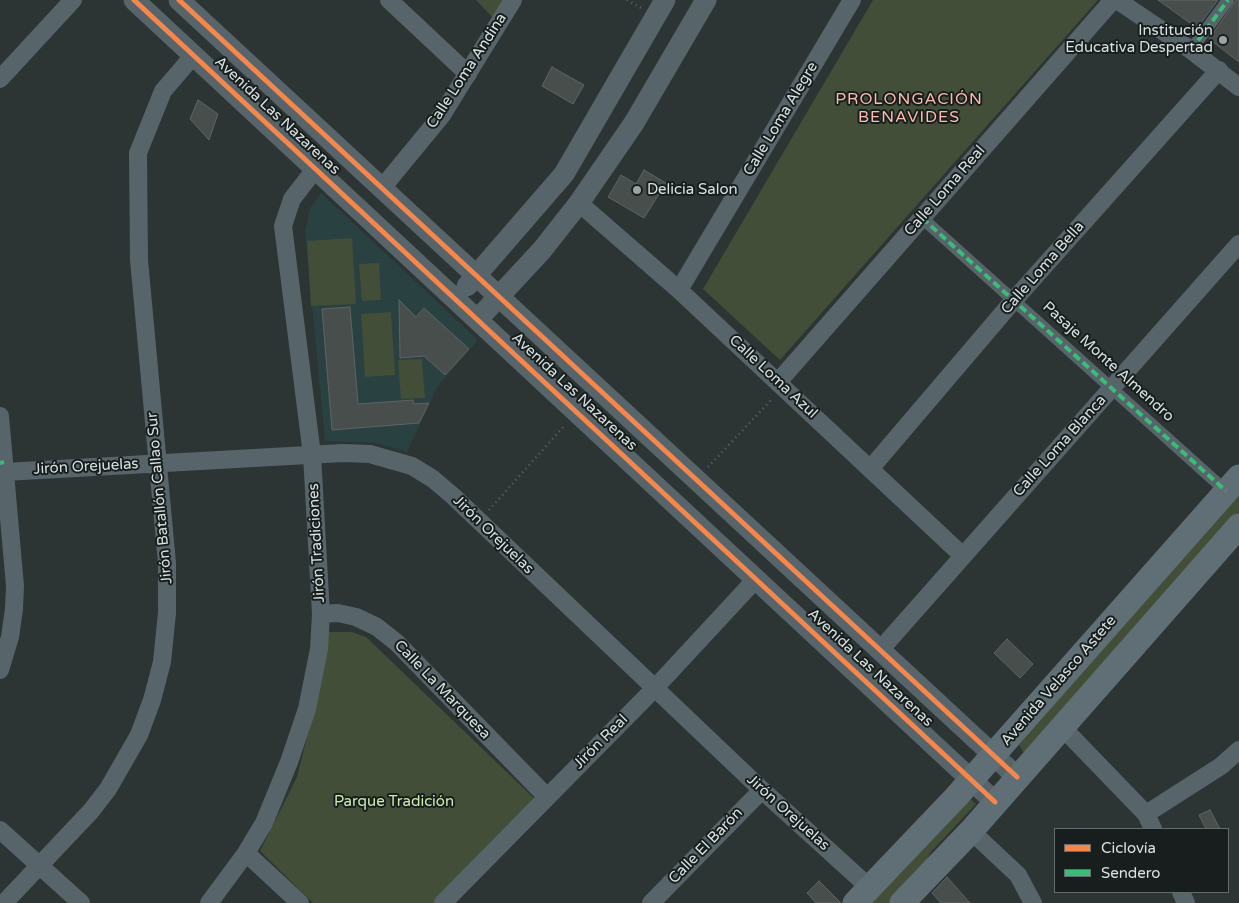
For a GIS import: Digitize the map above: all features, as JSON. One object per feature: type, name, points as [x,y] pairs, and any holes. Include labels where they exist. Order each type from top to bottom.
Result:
[{"type":"main road","name":"Avenida Velasco Astete","points":[[862,895],[994,755],[1233,484]]},
{"type":"main road","points":[[902,903],[971,831],[1239,526]]},
{"type":"street","points":[[0,79],[73,0]]},
{"type":"street","name":"Avenida Las Nazarenas","points":[[134,0],[995,802]]},
{"type":"street","name":"Avenida Las Nazarenas","points":[[179,0],[1017,777]]},
{"type":"street","points":[[389,0],[468,74]]},
{"type":"street","name":"Calle Loma Andina","points":[[382,188],[442,115],[514,0]]},
{"type":"street","points":[[455,298],[478,276],[564,174],[665,0]]},
{"type":"street","points":[[478,319],[542,250],[579,203],[634,123],[706,0]]},
{"type":"street","name":"Calle Loma Alegre","points":[[679,290],[852,0]]},
{"type":"street","name":"Calle Loma Real","points":[[781,385],[922,218],[1112,0]]},
{"type":"street","points":[[1117,0],[1191,50],[1239,87]]},
{"type":"street","points":[[1191,50],[1228,0]]},
{"type":"street","name":"Jirón Batallón Callao Sur","points":[[4,903],[108,790],[139,735],[152,700],[162,662],[167,613],[167,563],[140,260],[138,153],[163,91],[193,56]]},
{"type":"street","name":"Calle Loma Bella","points":[[870,469],[1014,300],[1219,70]]},
{"type":"street","name":"Jirón Tradiciones","points":[[209,903],[246,853],[264,823],[307,709],[319,649],[321,614],[312,455],[284,226],[292,199],[316,168]]},
{"type":"street","name":"Calle Loma Azul","points":[[579,203],[679,290],[963,556]]},
{"type":"street","name":"Pasaje Monte Almendro","points":[[922,218],[1112,387],[1233,484]]},
{"type":"street","name":"Calle Loma Blanca","points":[[881,649],[1239,244]]},
{"type":"street","points":[[0,416],[14,609],[10,638],[0,670]]},
{"type":"street","name":"Jirón Orejuelas","points":[[3,466],[157,463],[370,454],[412,466],[433,479],[762,790],[862,895]]},
{"type":"street","name":"Jirón Real","points":[[443,903],[654,689],[756,579]]},
{"type":"street","name":"Calle La Marquesa","points":[[321,614],[338,613],[356,617],[376,627],[397,643],[547,798]]},
{"type":"street","points":[[1062,727],[1149,822],[1239,750]]},
{"type":"street","name":"Calle El Barón","points":[[651,903],[762,790]]},
{"type":"street","points":[[0,830],[81,903]]},
{"type":"street","points":[[971,831],[1018,875],[1033,903]]},
{"type":"street","points":[[246,853],[300,903]]},
{"type":"path","points":[[696,479],[781,385]]},
{"type":"path","points":[[479,522],[577,412]]},
{"type":"shaded area","points":[[321,193],[478,340],[437,387],[407,452],[376,443],[325,441],[305,232],[310,208]]},
{"type":"green space","points":[[476,0],[506,0],[494,19]]},
{"type":"green space","points":[[873,0],[1098,0],[780,360],[703,289]]},
{"type":"green space","points":[[352,238],[356,304],[311,306],[307,241]]},
{"type":"green space","points":[[379,263],[381,300],[362,301],[359,264]]},
{"type":"green space","points":[[391,312],[395,375],[365,377],[361,314]]},
{"type":"green space","points":[[422,359],[425,398],[401,399],[398,360]]},
{"type":"green space","points":[[1239,491],[1239,512],[1029,754],[1024,753],[1019,745]]},
{"type":"green space","name":"Parque Tradición","points":[[325,632],[352,632],[366,637],[537,801],[437,903],[313,903],[260,851],[297,777],[316,702]]},
{"type":"green space","points":[[969,798],[976,804],[930,853],[923,868],[890,903],[866,903]]},
{"type":"building","points":[[1158,0],[1218,0],[1197,28]]},
{"type":"building","points":[[1236,0],[1239,0],[1239,62],[1209,39]]},
{"type":"building","points":[[552,67],[584,85],[573,104],[542,86]]},
{"type":"building","points":[[198,100],[218,114],[209,140],[190,119]]},
{"type":"building","name":"Delicia Salon","points":[[644,170],[666,183],[644,218],[608,197],[621,175],[636,184]]},
{"type":"building","points":[[399,300],[416,317],[424,308],[469,349],[445,375],[424,356],[400,358]]},
{"type":"building","points":[[350,307],[358,404],[413,400],[414,404],[429,403],[419,423],[332,430],[322,309]]},
{"type":"building","points":[[1007,639],[1033,664],[1020,678],[994,653]]},
{"type":"building","points":[[1210,810],[1219,828],[1206,828],[1199,815]]},
{"type":"building","points":[[947,877],[970,903],[941,903],[932,893]]},
{"type":"building","points":[[819,881],[841,903],[816,903],[807,893]]},
{"type":"marked path","points":[[1191,50],[1228,0]]},
{"type":"marked path","points":[[922,218],[1226,491]]},
{"type":"marked path","points":[[0,463],[4,462]]},
{"type":"cycle path","points":[[134,0],[995,802]]},
{"type":"cycle path","points":[[179,0],[1017,777]]},
{"type":"place","name":"Institución Educativa Despertad","points":[[1223,40]]},
{"type":"place","name":"Delicia Salon","points":[[637,190]]},
{"type":"district","name":"PROLONGACIÓN BENAVIDES","points":[[909,109]]}]
